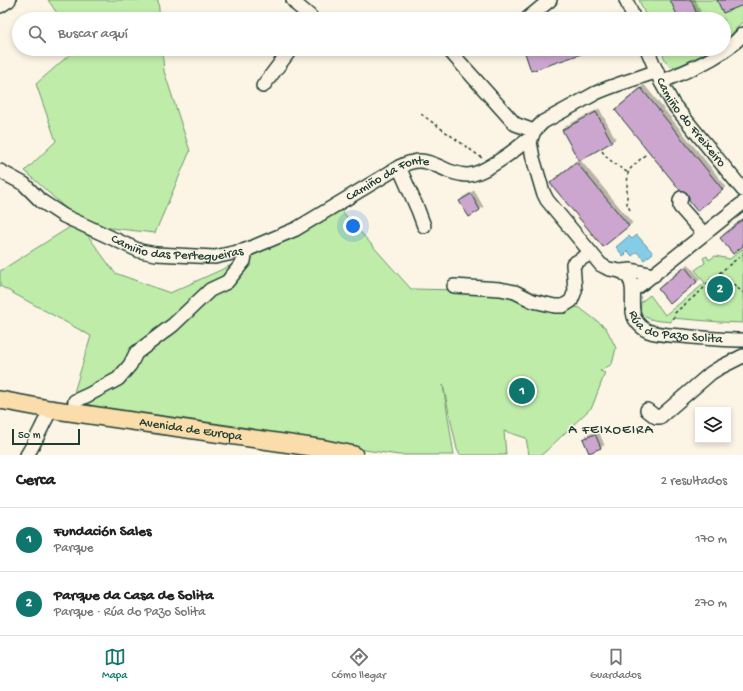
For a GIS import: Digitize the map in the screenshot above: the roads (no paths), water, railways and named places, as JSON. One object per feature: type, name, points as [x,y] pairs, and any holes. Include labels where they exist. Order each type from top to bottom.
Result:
[{"type":"main road","name":"Avenida de Europa","points":[[0,400],[74,413],[325,449],[354,455]]},
{"type":"main road","name":"Avenida de Europa","points":[[0,408],[47,417],[302,455]]},
{"type":"street","points":[[0,6],[10,0]]},
{"type":"street","points":[[293,0],[305,12]]},
{"type":"street","points":[[535,12],[550,0]]},
{"type":"street","points":[[626,0],[631,12]]},
{"type":"street","name":"Camiño da Fonte","points":[[731,45],[743,34]]},
{"type":"street","points":[[262,86],[286,56]]},
{"type":"street","points":[[454,56],[515,124],[532,136],[532,158],[547,200],[601,265],[607,269],[621,271],[631,270],[654,275]]},
{"type":"street","name":"Camiño do Freixeiro","points":[[650,56],[673,104],[743,190]]},
{"type":"street","name":"Camiño da Fonte","points":[[246,250],[296,229],[409,163],[427,161],[460,175],[469,175],[479,172],[499,161],[526,141],[543,122],[596,93],[659,76],[687,71],[715,56]]},
{"type":"street","points":[[400,167],[424,226]]},
{"type":"street","name":"Camiño das Pertegueiras","points":[[0,171],[24,184],[41,201],[64,216],[140,251],[156,254],[215,257],[246,250],[244,261],[227,282],[210,290],[173,325],[136,353],[130,365],[118,379],[75,402],[74,413]]},
{"type":"street","points":[[682,198],[680,201],[680,207],[704,234]]},
{"type":"street","name":"Rúa do Pazo Solita","points":[[743,203],[654,275],[632,285],[634,317],[646,330],[671,335],[724,340],[743,340]]},
{"type":"street","points":[[454,286],[500,289],[514,292],[533,301],[555,306],[564,306],[571,301],[575,291],[573,264],[591,254]]},
{"type":"street","points":[[621,271],[626,274],[632,285]]},
{"type":"street","points":[[647,410],[656,417],[660,417],[711,373],[743,356]]},
{"type":"street","points":[[27,455],[34,445],[47,417]]},
{"type":"water","points":[[637,235],[653,253],[644,260],[637,252],[632,256],[628,251],[624,257],[616,247],[629,236],[632,239]]},
{"type":"place","name":"Parque da Casa de Solita","points":[[720,289]]},
{"type":"place","name":"Fundación Sales","points":[[522,391]]},
{"type":"district","name":"A FEIXOEIRA","points":[[611,430]]}]
